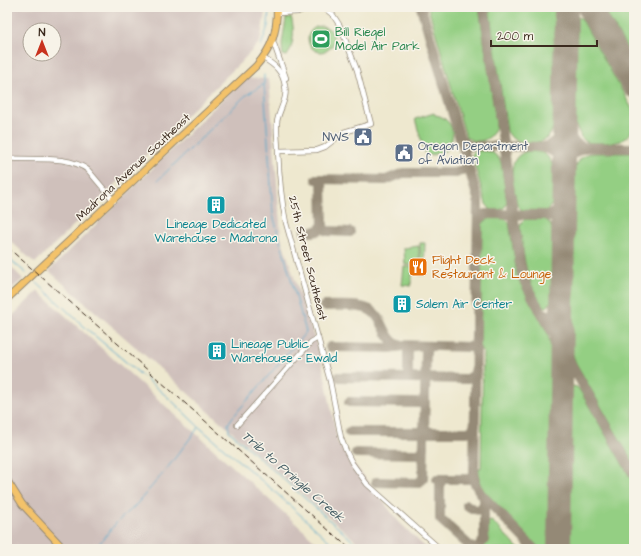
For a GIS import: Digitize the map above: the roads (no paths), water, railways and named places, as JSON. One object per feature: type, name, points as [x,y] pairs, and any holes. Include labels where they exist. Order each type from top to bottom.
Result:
[{"type":"main road","points":[[272,44],[276,27],[277,10]]},
{"type":"main road","name":"Madrona Avenue Southeast","points":[[7,300],[231,91],[263,58],[272,44]]},
{"type":"main road","points":[[7,480],[9,491],[64,549]]},
{"type":"street","points":[[277,10],[298,12],[309,7]]},
{"type":"street","points":[[278,151],[317,150],[325,147],[344,132],[371,124],[357,70],[340,26],[333,15],[323,7]]},
{"type":"street","name":"25th Street Southeast","points":[[272,44],[286,77],[285,96],[277,121],[282,202],[332,392],[341,438],[355,467],[372,489],[440,549]]},
{"type":"street","points":[[263,58],[279,70],[285,85]]},
{"type":"street","points":[[7,158],[65,161],[83,166],[114,201]]},
{"type":"street","points":[[237,425],[311,342],[318,338]]},
{"type":"waterway","name":"Trib to Pringle Creek","points":[[261,46],[268,26],[269,7]]},
{"type":"waterway","name":"Trib to Pringle Creek","points":[[158,180],[245,96],[264,84],[264,75]]},
{"type":"waterway","name":"Trib to Pringle Creek","points":[[264,84],[273,215],[306,332],[232,418],[228,424],[229,431],[362,549]]},
{"type":"waterway","name":"Trib to Pringle Creek","points":[[7,257],[26,273]]},
{"type":"waterway","name":"Trib to Pringle Creek","points":[[37,283],[88,330],[171,400],[199,427],[275,492],[338,549]]},
{"type":"waterway","name":"Trib to Pringle Creek","points":[[95,549],[117,522],[135,506],[165,471],[198,428]]},
{"type":"railway","points":[[7,247],[350,549]]},
{"type":"place","name":"Bill Riegel Model Air Park","points":[[321,39]]},
{"type":"place","name":"NWS","points":[[363,137]]},
{"type":"place","name":"Oregon Department of Aviation","points":[[404,153]]},
{"type":"place","name":"Lineage Dedicated Warehouse - Madrona","points":[[216,205]]},
{"type":"place","name":"Flight Deck Restaurant & Lounge","points":[[418,267]]},
{"type":"place","name":"Salem Air Center","points":[[402,304]]},
{"type":"place","name":"Lineage Public Warehouse - Ewald","points":[[217,351]]}]
